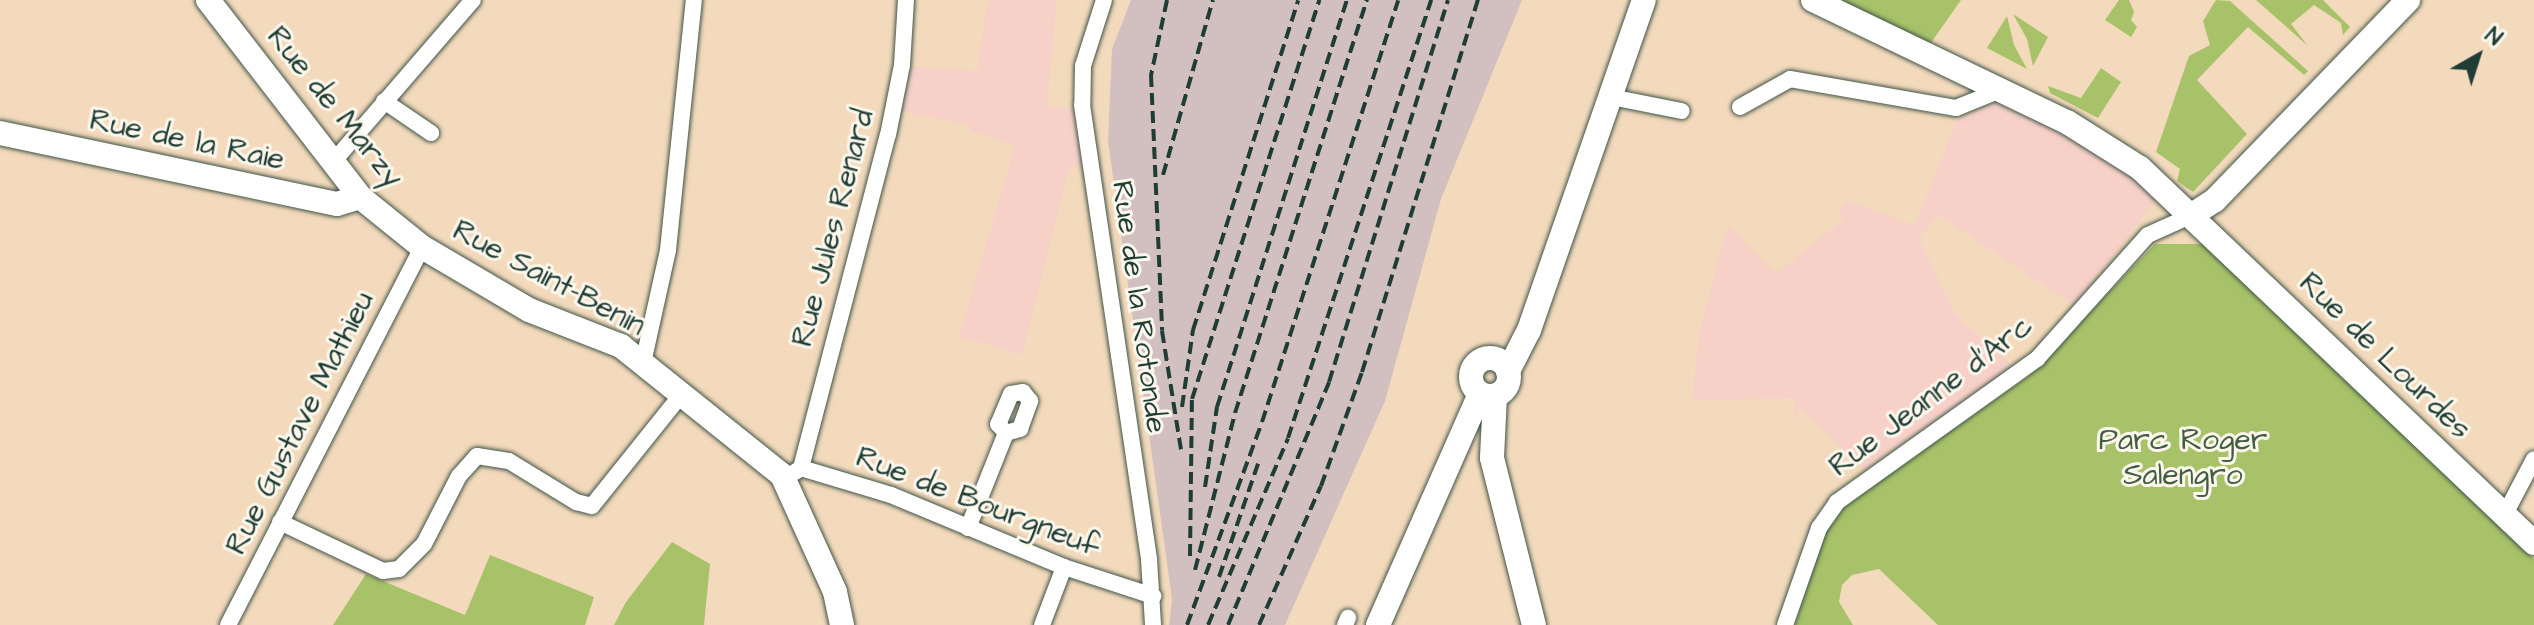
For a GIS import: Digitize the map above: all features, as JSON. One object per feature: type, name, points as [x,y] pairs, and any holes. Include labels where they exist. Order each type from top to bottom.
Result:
[{"type":"street","name":"Rue de Marzy","points":[[208,0],[360,197],[422,247]]},
{"type":"street","points":[[333,162],[473,0]]},
{"type":"street","points":[[643,363],[668,250],[694,0]]},
{"type":"street","name":"Rue Jules Renard","points":[[793,473],[888,135],[902,65],[906,0]]},
{"type":"street","name":"Rue de la Rotonde","points":[[1104,0],[1083,66],[1082,105],[1153,596],[1153,625]]},
{"type":"street","name":"Rue de Lourdes","points":[[1813,0],[2100,141],[2140,168],[2534,543]]},
{"type":"street","points":[[2192,215],[2215,200],[2408,0]]},
{"type":"street","points":[[1378,625],[1488,395],[1505,389],[1509,363],[1641,10]]},
{"type":"street","points":[[1740,107],[1790,79],[1956,108],[1998,91]]},
{"type":"street","points":[[1611,97],[1682,111]]},
{"type":"street","points":[[384,101],[431,133]]},
{"type":"street","name":"Rue de la Raie","points":[[0,133],[337,204],[360,197]]},
{"type":"street","name":"Rue Jeanne d'Arc","points":[[1785,625],[1819,528],[1837,502],[2037,359],[2148,235],[2192,215]]},
{"type":"street","name":"Rue Saint-Benin","points":[[422,247],[529,310],[621,346],[681,395],[793,473],[835,592],[842,625]]},
{"type":"street","name":"Rue Gustave Mathieu","points":[[228,625],[422,247]]},
{"type":"street","points":[[1488,395],[1472,384],[1473,368],[1484,359],[1509,363]]},
{"type":"street","points":[[280,522],[383,571],[399,569],[419,551],[459,476],[477,456],[509,461],[592,506],[681,395]]},
{"type":"street","points":[[1488,395],[1492,458],[1534,625]]},
{"type":"street","points":[[968,528],[1006,433]]},
{"type":"street","points":[[2504,516],[2534,459]]},
{"type":"street","name":"Rue de Bourgneuf","points":[[793,473],[891,495],[1064,567],[1153,596]]},
{"type":"street","points":[[1042,625],[1064,567]]},
{"type":"shaded area","points":[[988,0],[1057,0],[1047,106],[1074,109],[1082,166],[1069,168],[1022,355],[959,337],[1015,146],[971,131],[971,126],[901,111],[909,66],[977,71]]},
{"type":"shaded area","points":[[1131,0],[1522,0],[1441,199],[1385,401],[1285,625],[1169,625],[1172,599],[1108,141],[1112,49]]},
{"type":"shaded area","points":[[1995,99],[2089,145],[2157,198],[2075,306],[1938,215],[1919,239],[1956,315],[2011,365],[1999,377],[1865,469],[1798,406],[1798,436],[1794,398],[1692,401],[1699,334],[1728,224],[1776,273],[1843,220],[1839,210],[1848,201],[1915,225],[1958,119]]},
{"type":"green space","points":[[1833,0],[1961,0],[1928,47]]},
{"type":"green space","points":[[2119,0],[2129,0],[2134,12],[2131,20],[2137,27],[2131,37],[2105,20]]},
{"type":"green space","points":[[2216,0],[2230,1],[2308,71],[2304,75],[2248,27],[2197,80],[2247,134],[2193,192],[2177,181],[2180,169],[2156,152],[2189,56],[2210,45],[2203,21]]},
{"type":"green space","points":[[2256,0],[2323,0],[2350,27],[2343,35],[2341,23],[2314,5],[2291,24],[2308,46]]},
{"type":"green space","points":[[2013,14],[2048,37],[2033,66],[2027,39]]},
{"type":"green space","points":[[2007,16],[2014,45],[2027,69],[1987,48]]},
{"type":"green space","points":[[2101,68],[2121,82],[2098,118],[2050,93],[2048,86],[2081,98]]},
{"type":"green space","name":"Parc Roger Salengro","points":[[2155,244],[2203,244],[2534,559],[2534,625],[1938,625],[1879,569],[1852,575],[1842,585],[1839,602],[1853,625],[1795,625],[1823,531],[1848,503],[2029,376]]},
{"type":"green space","points":[[672,542],[710,564],[704,625],[614,625],[626,602]]},
{"type":"green space","points":[[490,555],[594,597],[585,625],[333,625],[366,574],[465,615]]},
{"type":"railway","points":[[1167,0],[1151,75],[1162,331],[1181,449]]},
{"type":"railway","points":[[1163,175],[1213,0]]},
{"type":"railway","points":[[1182,407],[1193,330],[1298,0]]},
{"type":"railway","points":[[1190,556],[1192,399],[1319,0]]},
{"type":"railway","points":[[1205,487],[1217,407],[1347,0]]},
{"type":"railway","points":[[1195,570],[1235,413],[1367,0]]},
{"type":"railway","points":[[1187,625],[1262,422],[1398,0]]},
{"type":"railway","points":[[1208,625],[1288,438],[1431,0]]},
{"type":"railway","points":[[1228,625],[1329,382],[1448,0]]},
{"type":"railway","points":[[1259,625],[1321,486],[1362,372],[1478,0]]},
{"type":"railway","points":[[1219,577],[1258,464]]}]
